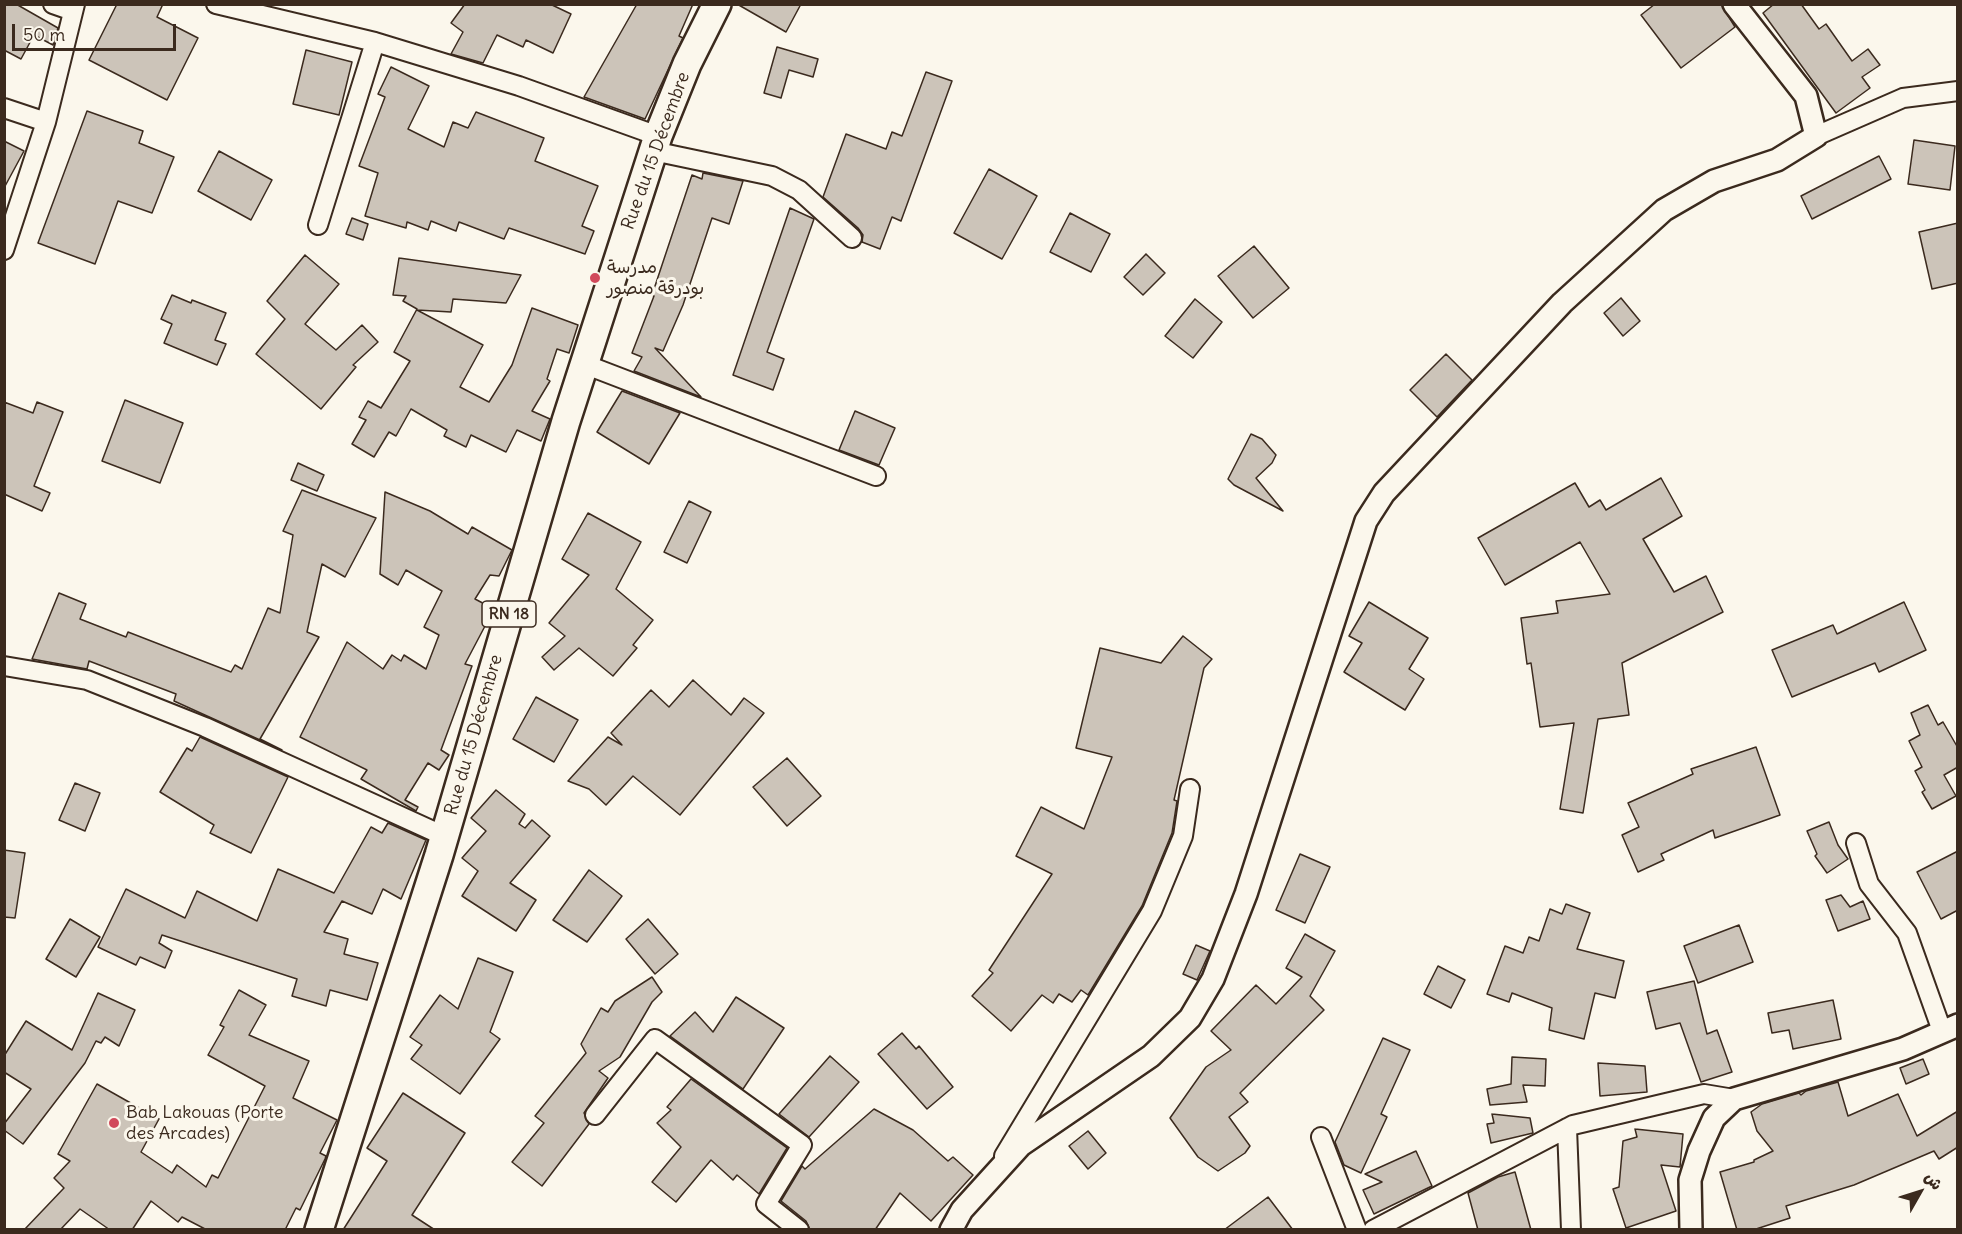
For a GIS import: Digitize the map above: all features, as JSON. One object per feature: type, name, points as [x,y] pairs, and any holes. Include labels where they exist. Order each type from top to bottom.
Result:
[{"type":"main road","name":"Rue du 15 Décembre","points":[[319,1230],[444,836],[584,364],[655,143],[687,64],[717,4]]},
{"type":"street","points":[[4,250],[46,122],[74,8],[53,4]]},
{"type":"street","points":[[216,4],[375,42],[519,86],[655,143],[772,176],[799,190],[852,238]]},
{"type":"street","points":[[1734,4],[1806,96],[1816,136]]},
{"type":"street","points":[[318,225],[375,42]]},
{"type":"street","points":[[951,1230],[962,1210],[1021,1145],[1150,1056],[1190,1018],[1213,979],[1246,894],[1366,521],[1384,493],[1563,303],[1664,210],[1714,181],[1777,160],[1816,136],[1903,98],[1958,91]]},
{"type":"street","points":[[4,108],[46,122]]},
{"type":"street","points":[[584,364],[876,476]]},
{"type":"street","points":[[4,666],[87,680],[206,727],[444,836]]},
{"type":"street","points":[[989,1180],[1152,911],[1183,836],[1190,789]]},
{"type":"street","points":[[1691,1230],[1690,1180],[1699,1150],[1713,1118],[1734,1099],[1903,1049],[1950,1028],[1907,933],[1869,884],[1856,843]]},
{"type":"street","points":[[595,1116],[655,1039],[802,1145],[766,1204],[799,1230]]},
{"type":"street","points":[[1373,1230],[1567,1128],[1704,1094],[1734,1099]]},
{"type":"street","points":[[1567,1128],[1571,1230]]},
{"type":"street","points":[[1321,1137],[1357,1230]]},
{"type":"building","points":[[4,4],[16,4],[58,28],[53,45],[34,35],[21,59],[4,50]]},
{"type":"building","points":[[117,4],[163,4],[157,17],[198,38],[167,100],[89,60]]},
{"type":"building","points":[[465,4],[550,4],[571,14],[553,53],[526,40],[523,47],[497,35],[483,63],[451,54],[463,32],[451,23]]},
{"type":"building","points":[[637,4],[693,4],[679,36],[683,38],[645,119],[584,97]]},
{"type":"building","points":[[737,4],[801,4],[786,32]]},
{"type":"building","points":[[1655,4],[1721,4],[1735,27],[1681,68],[1641,15]]},
{"type":"building","points":[[1774,4],[1801,4],[1819,29],[1826,24],[1852,61],[1868,49],[1880,65],[1862,77],[1870,88],[1836,113],[1763,13]]},
{"type":"building","points":[[777,47],[818,59],[813,77],[789,70],[781,98],[764,93]]},
{"type":"building","points":[[306,50],[352,62],[339,115],[293,104]]},
{"type":"building","points":[[391,67],[429,86],[408,129],[444,147],[453,122],[468,128],[476,112],[544,138],[535,161],[598,186],[582,226],[594,231],[585,254],[509,228],[504,239],[459,222],[456,231],[431,221],[428,230],[407,222],[406,228],[365,216],[378,173],[359,166],[385,97],[378,94]]},
{"type":"building","points":[[926,72],[952,81],[901,221],[892,217],[880,249],[862,242],[863,235],[858,228],[823,197],[846,134],[886,149],[892,132],[902,136]]},
{"type":"building","points":[[87,111],[143,131],[139,143],[174,157],[152,213],[118,201],[95,264],[38,243]]},
{"type":"building","points":[[1914,140],[1955,146],[1950,190],[1908,184]]},
{"type":"building","points":[[4,141],[24,151],[4,188]]},
{"type":"building","points":[[219,151],[272,180],[251,220],[198,191]]},
{"type":"building","points":[[1879,156],[1891,179],[1812,219],[1801,196]]},
{"type":"building","points":[[989,169],[1037,196],[1002,259],[954,233]]},
{"type":"building","points":[[703,173],[743,181],[729,224],[712,218],[683,305],[663,351],[655,348],[701,397],[634,371],[642,357],[632,353],[654,296],[652,295],[692,175],[702,179]]},
{"type":"building","points":[[790,208],[814,219],[767,352],[784,359],[773,390],[733,375]]},
{"type":"building","points":[[1070,213],[1110,234],[1091,272],[1050,252]]},
{"type":"building","points":[[352,218],[368,224],[363,240],[346,234]]},
{"type":"building","points":[[1958,223],[1958,283],[1932,289],[1919,232]]},
{"type":"building","points":[[1254,246],[1289,288],[1253,318],[1218,276]]},
{"type":"building","points":[[1146,254],[1165,273],[1143,295],[1124,277]]},
{"type":"building","points":[[305,255],[339,284],[305,324],[336,350],[362,325],[378,342],[353,365],[356,367],[321,409],[256,354],[285,319],[267,301]]},
{"type":"building","points":[[399,258],[521,275],[506,303],[453,299],[451,312],[417,310],[483,345],[460,387],[489,402],[512,365],[532,308],[578,325],[569,353],[557,349],[547,379],[550,381],[532,411],[550,419],[541,441],[517,430],[506,452],[471,435],[466,447],[444,436],[447,430],[411,409],[396,436],[389,432],[374,457],[352,444],[366,420],[359,417],[368,401],[381,408],[410,361],[394,352],[417,309],[403,301],[406,296],[393,295]]},
{"type":"building","points":[[172,295],[226,313],[215,340],[226,344],[217,365],[164,343],[172,324],[161,319]]},
{"type":"building","points":[[1621,298],[1640,321],[1623,336],[1604,313]]},
{"type":"building","points":[[1195,299],[1222,322],[1193,358],[1165,336]]},
{"type":"building","points":[[1446,354],[1472,380],[1437,417],[1410,390]]},
{"type":"building","points":[[622,391],[680,413],[649,464],[597,432]]},
{"type":"building","points":[[125,400],[183,423],[160,483],[102,461]]},
{"type":"building","points":[[4,402],[33,413],[37,402],[63,412],[34,486],[50,493],[42,511],[4,494]]},
{"type":"building","points":[[855,411],[895,428],[879,465],[839,450]]},
{"type":"building","points":[[1251,434],[1262,439],[1276,455],[1272,463],[1256,478],[1283,511],[1234,485],[1228,479]]},
{"type":"building","points":[[298,463],[324,475],[317,491],[291,480]]},
{"type":"building","points":[[1661,478],[1682,516],[1643,539],[1674,592],[1706,576],[1723,612],[1622,663],[1629,715],[1598,719],[1583,813],[1560,809],[1574,723],[1540,727],[1531,663],[1527,664],[1521,618],[1558,613],[1556,601],[1610,594],[1580,542],[1505,585],[1478,538],[1575,483],[1589,507],[1600,500],[1606,510]]},
{"type":"building","points":[[302,490],[376,518],[345,577],[322,564],[307,632],[319,637],[260,739],[282,750],[174,701],[176,694],[89,661],[87,669],[32,659],[59,593],[86,604],[80,619],[126,637],[128,632],[231,672],[235,665],[242,669],[268,608],[280,613],[293,535],[283,531]]},
{"type":"building","points":[[385,492],[430,511],[468,534],[472,527],[512,550],[499,576],[490,575],[475,599],[494,609],[465,664],[472,666],[441,750],[449,755],[439,770],[428,763],[405,800],[418,807],[416,811],[361,779],[367,770],[300,737],[347,642],[383,669],[392,655],[401,661],[404,655],[426,669],[439,635],[424,627],[442,591],[406,570],[398,585],[380,574]]},
{"type":"building","points":[[689,501],[711,512],[687,563],[664,552]]},
{"type":"building","points":[[588,513],[641,542],[616,589],[653,620],[633,645],[637,648],[613,676],[579,648],[554,670],[542,657],[565,636],[549,623],[589,575],[562,559]]},
{"type":"building","points":[[1369,602],[1428,638],[1409,669],[1424,679],[1405,710],[1344,672],[1362,643],[1349,636]]},
{"type":"building","points":[[1904,602],[1926,650],[1879,672],[1875,663],[1792,697],[1772,650],[1833,625],[1837,634]]},
{"type":"building","points":[[1183,636],[1212,659],[1204,668],[1174,800],[1177,801],[1172,833],[1142,906],[1088,995],[1081,990],[1072,1002],[1059,994],[1053,1003],[1042,995],[1011,1031],[972,996],[993,973],[989,970],[1052,874],[1016,856],[1041,807],[1084,829],[1112,757],[1076,748],[1100,648],[1161,663]]},
{"type":"building","points":[[693,680],[731,715],[744,698],[764,713],[680,815],[633,776],[606,805],[589,789],[568,781],[608,737],[622,745],[611,733],[651,690],[669,707]]},
{"type":"building","points":[[536,697],[578,720],[554,762],[513,739]]},
{"type":"building","points":[[1928,705],[1938,725],[1943,722],[1958,748],[1958,767],[1944,775],[1956,796],[1932,809],[1922,792],[1925,790],[1915,771],[1922,767],[1909,741],[1920,735],[1911,713]]},
{"type":"building","points":[[200,737],[288,777],[251,853],[210,833],[214,825],[160,792],[187,748],[192,751]]},
{"type":"building","points":[[1756,747],[1780,815],[1715,838],[1713,830],[1661,854],[1664,860],[1638,872],[1622,835],[1639,827],[1628,803],[1693,774],[1691,769]]},
{"type":"building","points":[[787,758],[821,796],[787,826],[753,787]]},
{"type":"building","points":[[75,783],[100,793],[85,831],[59,820]]},
{"type":"building","points":[[496,790],[525,814],[519,824],[525,828],[532,820],[550,836],[510,883],[536,900],[516,931],[462,896],[478,871],[462,858],[486,831],[471,818]]},
{"type":"building","points":[[1829,822],[1838,845],[1848,859],[1827,873],[1815,856],[1817,854],[1807,831]]},
{"type":"building","points":[[388,823],[426,840],[401,899],[383,889],[372,914],[342,901],[324,932],[348,939],[344,954],[378,963],[367,1000],[330,990],[326,1006],[292,996],[297,979],[162,935],[159,943],[172,951],[165,968],[140,957],[136,965],[98,947],[126,889],[185,918],[197,891],[257,921],[278,869],[334,893],[371,827],[382,833]]},
{"type":"building","points":[[4,850],[25,853],[15,918],[4,917]]},
{"type":"building","points":[[1958,851],[1958,910],[1941,919],[1917,872]]},
{"type":"building","points":[[1300,854],[1330,867],[1305,923],[1276,910]]},
{"type":"building","points":[[589,870],[622,896],[587,942],[553,920]]},
{"type":"building","points":[[1841,895],[1850,907],[1863,901],[1870,919],[1838,931],[1826,900]]},
{"type":"building","points":[[1566,904],[1590,913],[1577,949],[1624,961],[1615,998],[1595,993],[1584,1039],[1549,1030],[1552,1008],[1512,993],[1509,1002],[1487,994],[1505,946],[1523,953],[1529,937],[1539,941],[1550,909],[1562,914]]},
{"type":"building","points":[[70,919],[100,937],[76,977],[46,959]]},
{"type":"building","points":[[648,919],[678,954],[655,974],[626,939]]},
{"type":"building","points":[[1739,925],[1753,962],[1698,983],[1684,946]]},
{"type":"building","points":[[1305,934],[1335,951],[1310,996],[1324,1010],[1240,1093],[1248,1102],[1229,1117],[1250,1146],[1245,1153],[1218,1171],[1198,1157],[1170,1118],[1206,1067],[1231,1050],[1211,1031],[1256,985],[1276,1004],[1302,977],[1286,968]]},
{"type":"building","points":[[1196,945],[1210,951],[1197,980],[1183,974]]},
{"type":"building","points":[[478,958],[513,972],[490,1032],[500,1039],[460,1094],[411,1059],[422,1045],[410,1037],[440,995],[458,1009]]},
{"type":"building","points":[[1438,966],[1465,980],[1451,1008],[1424,994]]},
{"type":"building","points":[[652,977],[662,992],[652,1002],[620,1057],[599,1071],[608,1078],[584,1113],[589,1124],[542,1186],[512,1162],[544,1123],[535,1116],[586,1053],[581,1044],[601,1008],[608,1012],[615,1001]]},
{"type":"building","points":[[1694,981],[1707,1034],[1717,1030],[1732,1072],[1701,1082],[1680,1023],[1656,1029],[1647,992]]},
{"type":"building","points":[[239,990],[266,1005],[249,1035],[309,1061],[293,1098],[337,1120],[320,1153],[326,1156],[325,1159],[300,1210],[296,1208],[285,1230],[207,1230],[182,1217],[178,1222],[151,1201],[132,1230],[110,1230],[80,1209],[60,1230],[24,1230],[64,1188],[54,1178],[70,1161],[58,1154],[97,1084],[159,1119],[141,1152],[172,1173],[177,1165],[206,1187],[212,1175],[218,1178],[265,1086],[208,1055],[224,1027],[220,1025]]},
{"type":"building","points":[[98,993],[135,1010],[119,1046],[105,1037],[101,1043],[96,1041],[85,1063],[23,1144],[4,1130],[4,1124],[31,1089],[4,1072],[4,1056],[26,1021],[72,1050]]},
{"type":"building","points":[[736,997],[784,1028],[743,1089],[670,1036],[695,1012],[713,1032]]},
{"type":"building","points":[[1833,1000],[1841,1039],[1793,1049],[1789,1030],[1772,1033],[1768,1013]]},
{"type":"building","points":[[902,1033],[916,1049],[919,1046],[953,1087],[927,1109],[878,1054]]},
{"type":"building","points":[[1383,1038],[1410,1050],[1381,1114],[1387,1117],[1361,1173],[1344,1165],[1335,1142]]},
{"type":"building","points":[[830,1056],[859,1082],[809,1137],[779,1114]]},
{"type":"building","points":[[1512,1057],[1546,1059],[1545,1086],[1523,1085],[1527,1102],[1490,1105],[1487,1089],[1511,1084]]},
{"type":"building","points":[[1923,1059],[1929,1074],[1906,1084],[1900,1068]]},
{"type":"building","points":[[1598,1063],[1645,1066],[1647,1092],[1600,1096]]},
{"type":"building","points":[[691,1079],[787,1148],[759,1194],[737,1175],[733,1180],[711,1160],[676,1202],[652,1182],[681,1147],[657,1123],[671,1110],[667,1107]]},
{"type":"building","points":[[1838,1082],[1848,1116],[1898,1094],[1917,1136],[1958,1111],[1958,1147],[1939,1159],[1934,1151],[1854,1185],[1786,1206],[1790,1218],[1753,1230],[1737,1230],[1720,1172],[1754,1162],[1773,1151],[1757,1131],[1751,1112],[1762,1104],[1799,1093],[1801,1095],[1806,1091]]},
{"type":"building","points":[[403,1093],[465,1133],[412,1215],[435,1230],[343,1230],[387,1161],[367,1148]]},
{"type":"building","points":[[874,1109],[913,1130],[948,1161],[953,1157],[973,1175],[931,1221],[900,1193],[875,1230],[810,1230],[806,1221],[781,1201],[802,1166],[805,1169]]},
{"type":"building","points":[[1492,1114],[1530,1118],[1533,1133],[1491,1143],[1487,1124],[1494,1123]]},
{"type":"building","points":[[1635,1129],[1683,1134],[1680,1167],[1661,1165],[1676,1211],[1626,1228],[1613,1189],[1619,1187],[1623,1141],[1637,1137]]},
{"type":"building","points":[[1088,1131],[1106,1153],[1088,1169],[1069,1146]]},
{"type":"building","points":[[1416,1151],[1432,1186],[1374,1214],[1363,1190],[1382,1182],[1365,1174]]},
{"type":"building","points":[[1515,1172],[1531,1230],[1478,1230],[1468,1193],[1498,1177]]},
{"type":"building","points":[[1268,1197],[1293,1230],[1224,1230]]},
{"type":"place","name":"مدرسة بودرقة منصور","points":[[595,278]]},
{"type":"place","name":"Bab Lakouas (Porte des Arcades)","points":[[114,1123]]}]
